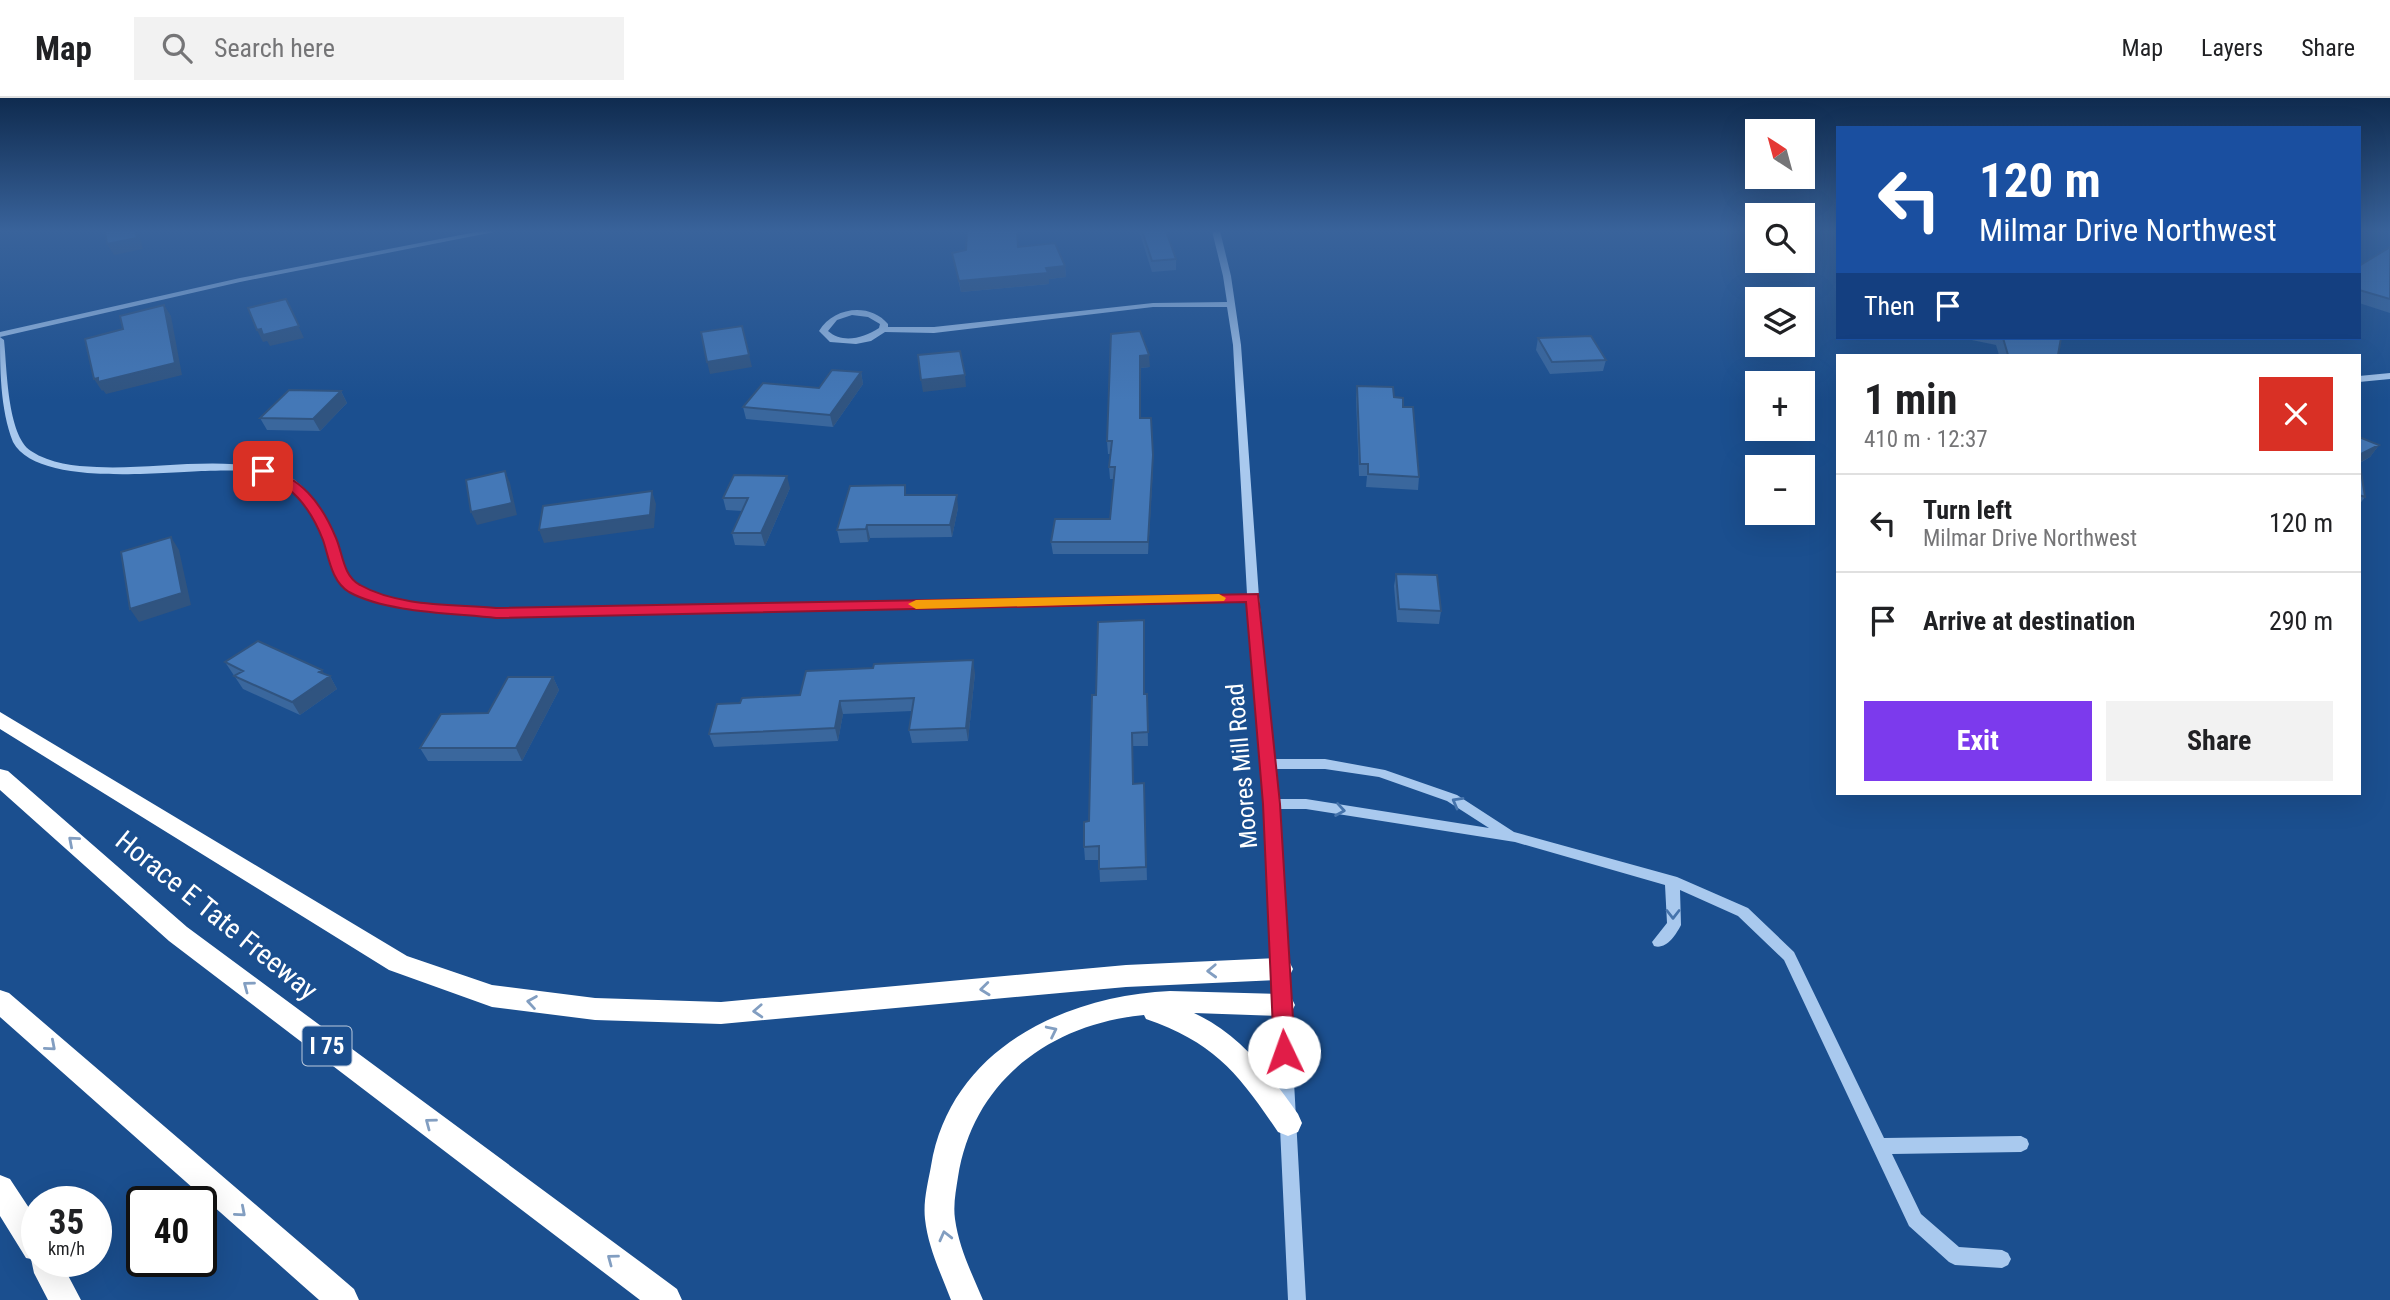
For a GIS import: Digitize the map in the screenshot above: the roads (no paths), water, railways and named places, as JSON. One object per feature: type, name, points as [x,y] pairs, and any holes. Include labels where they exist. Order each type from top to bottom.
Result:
[{"type":"highway","points":[[0,719],[398,962],[492,996],[595,1009],[721,1013],[778,1010],[1126,976],[1280,969]]},
{"type":"highway","name":"Horace E Tate Freeway","points":[[0,777],[178,934],[666,1300]]},
{"type":"highway","points":[[0,1001],[343,1300]]},
{"type":"highway","points":[[1133,1005],[1178,1017],[1198,1025],[1218,1038],[1255,1076],[1288,1123]]},
{"type":"highway","points":[[967,1300],[952,1266],[940,1218],[943,1166],[955,1123],[978,1086],[1013,1053],[1052,1030],[1087,1015],[1133,1005],[1282,1005]]},
{"type":"highway","points":[[0,1189],[21,1222]]},
{"type":"highway","points":[[54,1277],[65,1300]]},
{"type":"street","points":[[0,335],[209,287]]},
{"type":"street","name":"Moores Mill Road","points":[[1229,287],[1242,416],[1253,597],[1272,804],[1297,1300]]},
{"type":"street","points":[[883,329],[884,324],[874,315],[852,314],[831,320],[823,331],[833,340],[844,342],[868,339],[883,329],[934,330],[1153,306],[1232,304]]},
{"type":"street","points":[[0,340],[10,421],[16,440],[25,452],[45,462],[96,469],[236,468],[263,471],[286,479],[302,491],[329,538],[337,566],[354,588],[398,603],[496,613],[1253,597]]},
{"type":"street","points":[[2361,379],[2390,376]]},
{"type":"street","points":[[1268,764],[1325,764],[1380,773],[1452,798],[1515,837]]},
{"type":"street","points":[[1272,804],[1306,804],[1515,837],[1672,881],[1743,912],[1789,957],[1915,1220],[1955,1255],[2002,1259]]},
{"type":"street","points":[[1659,942],[1674,925],[1672,881]]},
{"type":"street","points":[[1880,1146],[2021,1144]]}]
